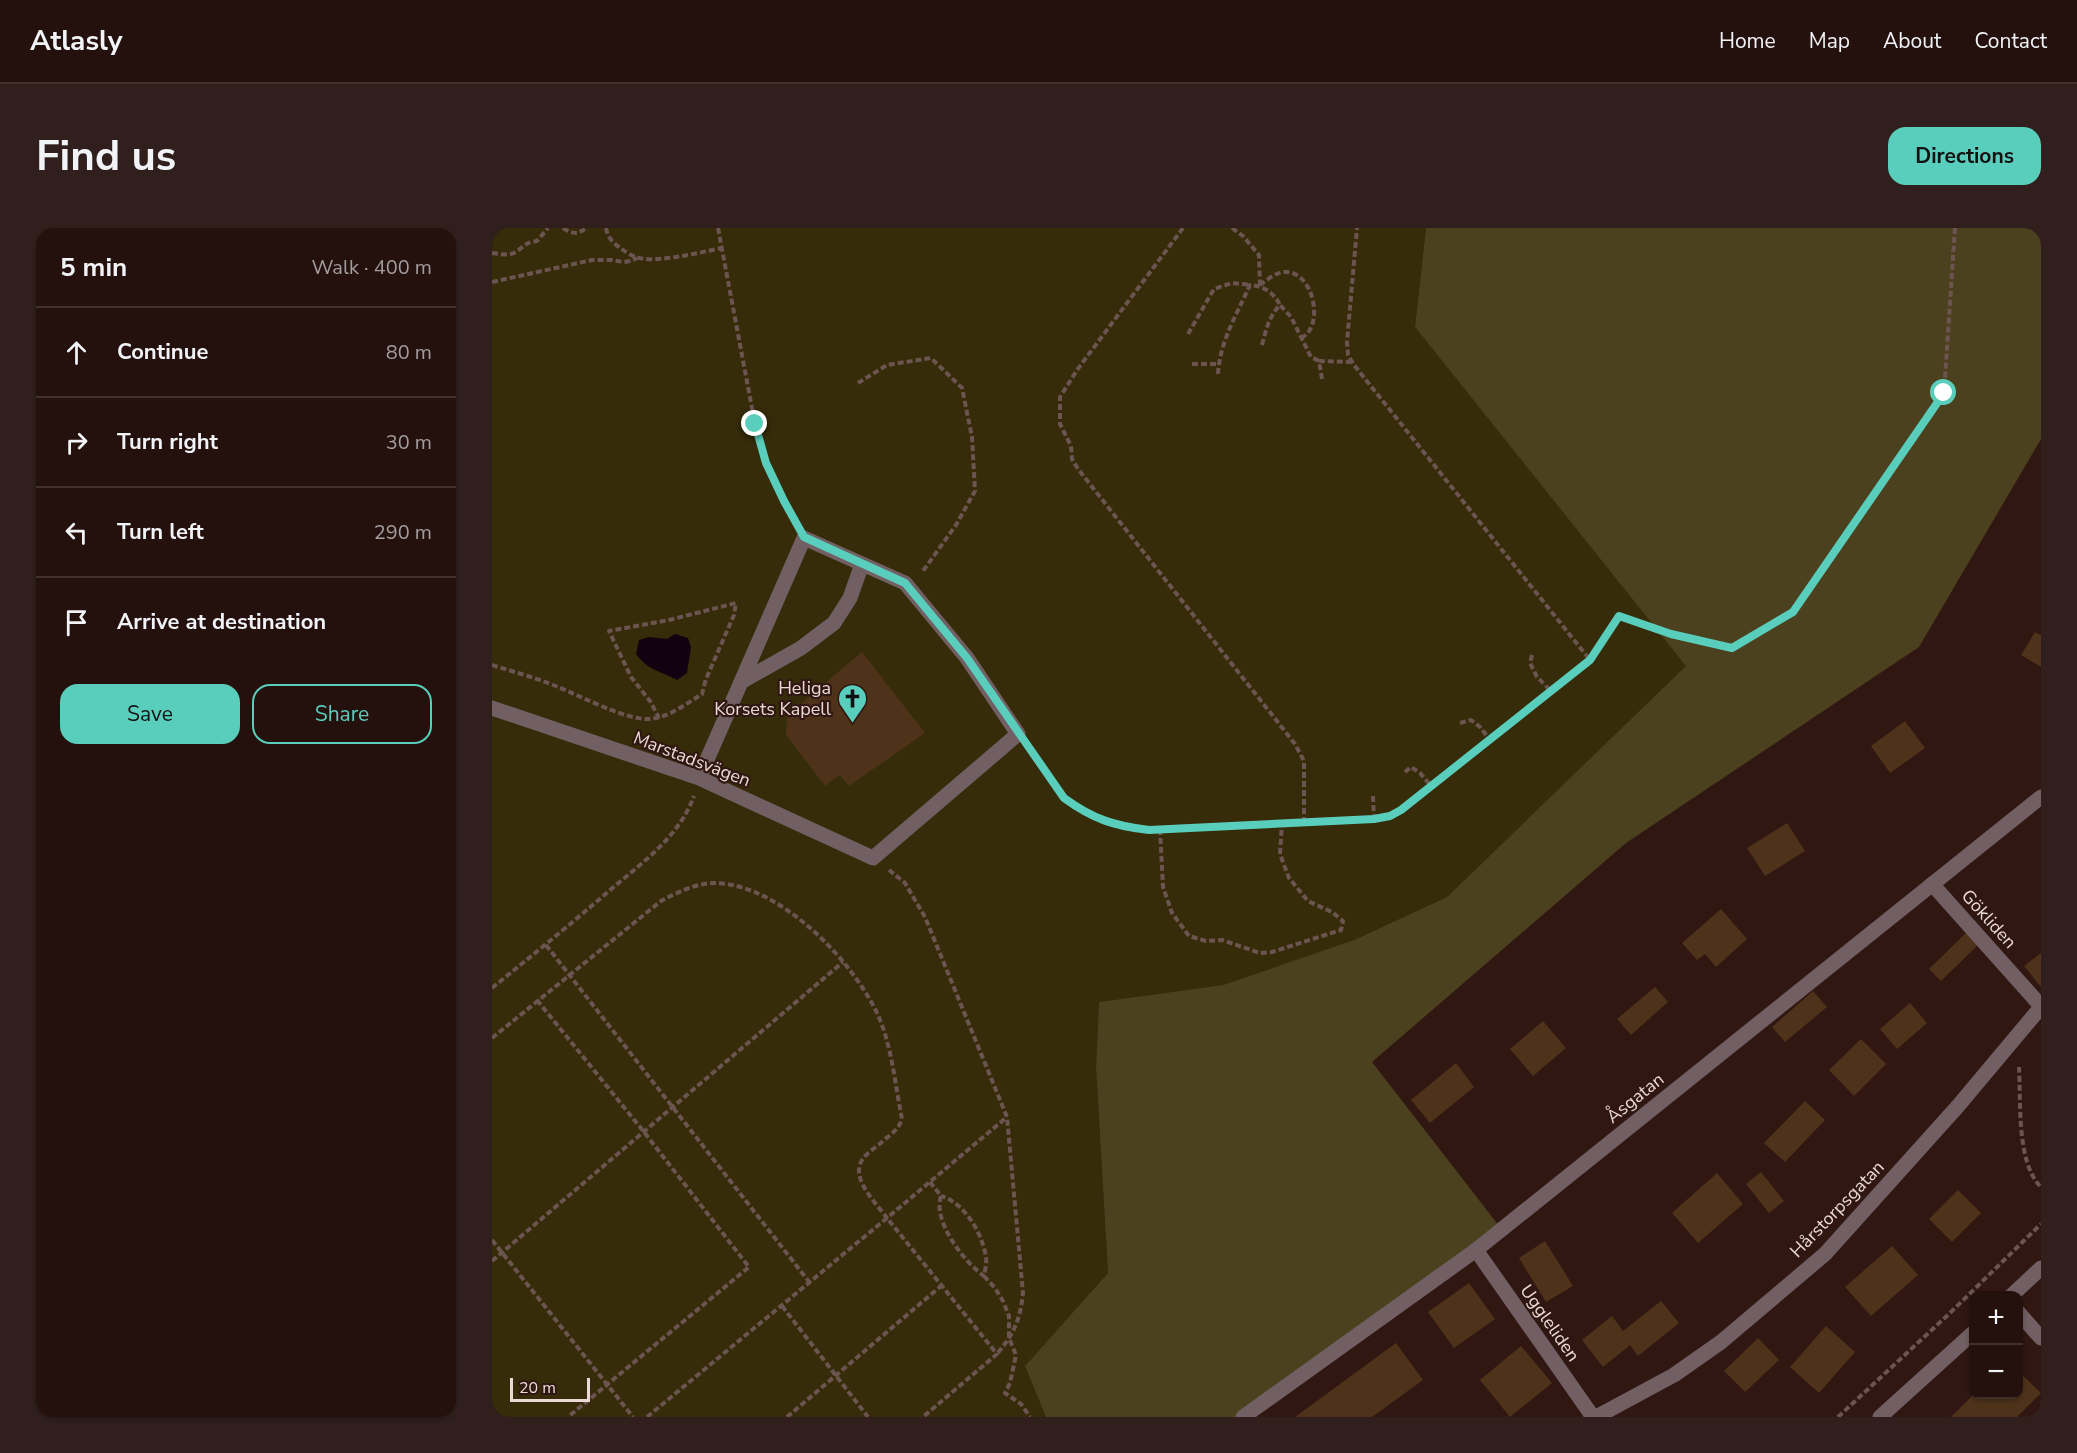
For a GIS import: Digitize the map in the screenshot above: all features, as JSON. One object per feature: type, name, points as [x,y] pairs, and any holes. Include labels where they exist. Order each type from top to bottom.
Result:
[{"type":"street","points":[[699,778],[804,537],[905,583],[967,658],[1018,734],[873,858]]},
{"type":"street","points":[[741,682],[801,648],[834,623],[850,598],[862,564]]},
{"type":"street","name":"Marstadsvägen","points":[[492,708],[699,778],[873,858]]},
{"type":"street","name":"Åsgatan","points":[[1243,1417],[1476,1250],[2041,797]]},
{"type":"street","name":"Gökliden","points":[[1932,884],[2041,1006]]},
{"type":"street","name":"Hårstorpsgatan","points":[[1594,1417],[1674,1375],[1721,1342],[1825,1254],[1958,1106],[2041,1006]]},
{"type":"street","name":"Uggleliden","points":[[1476,1250],[1594,1417]]},
{"type":"street","points":[[2016,1291],[2041,1268]]},
{"type":"street","points":[[2023,1317],[2041,1338]]},
{"type":"street","points":[[1880,1417],[1969,1337]]},
{"type":"path","points":[[492,253],[508,255],[515,253],[525,243],[537,241],[548,228]]},
{"type":"path","points":[[563,228],[575,234],[586,228]]},
{"type":"path","points":[[606,228],[606,232],[615,244],[637,258],[676,256],[722,248]]},
{"type":"path","points":[[718,228],[755,424],[766,463],[804,537]]},
{"type":"path","points":[[1183,228],[1077,370],[1060,397],[1060,424],[1071,446],[1072,459],[1078,469],[1295,744],[1304,761],[1304,822]]},
{"type":"path","points":[[1232,228],[1243,236],[1259,255],[1260,285]]},
{"type":"path","points":[[1357,228],[1347,342],[1348,355],[1590,660]]},
{"type":"path","points":[[1018,734],[1064,798],[1082,812],[1103,822],[1125,827],[1160,829],[1374,819],[1390,816],[1401,810],[1590,660],[1619,616],[1671,634],[1732,648],[1793,612],[1944,393],[1955,228]]},
{"type":"path","points":[[492,282],[592,260],[624,262],[637,258]]},
{"type":"path","points":[[1188,334],[1214,289],[1232,283],[1260,285],[1285,272],[1297,276],[1308,284],[1313,298],[1312,327],[1308,335],[1301,338]]},
{"type":"path","points":[[1218,374],[1218,364],[1226,333],[1250,285]]},
{"type":"path","points":[[1260,285],[1275,296],[1291,317],[1311,357],[1319,361],[1352,362]]},
{"type":"path","points":[[1262,345],[1268,322],[1280,305]]},
{"type":"path","points":[[858,383],[887,365],[931,358],[962,388],[972,437],[975,491],[956,525],[910,589]]},
{"type":"path","points":[[1319,361],[1322,379]]},
{"type":"path","points":[[1192,364],[1218,364]]},
{"type":"path","points":[[492,665],[555,686],[622,713],[647,720],[659,718],[679,709],[702,694],[706,679],[734,615],[736,603],[669,620],[609,631],[627,670],[650,701],[659,718]]},
{"type":"path","points":[[1532,656],[1530,663],[1537,677],[1551,691]]},
{"type":"path","points":[[1460,723],[1471,720],[1490,740]]},
{"type":"path","points":[[1405,772],[1411,767],[1420,773],[1432,787]]},
{"type":"path","points":[[492,988],[546,945],[666,841],[684,820],[699,778]]},
{"type":"path","points":[[1373,796],[1374,819]]},
{"type":"path","points":[[1160,829],[1163,887],[1172,913],[1189,936],[1206,941],[1222,940],[1260,953],[1272,952],[1341,930],[1343,921],[1332,912],[1308,901],[1289,878],[1280,854],[1282,823]]},
{"type":"path","points":[[873,858],[904,883],[925,917],[1006,1117],[1023,1293],[1022,1311],[1017,1326],[997,1354],[923,1417]]},
{"type":"path","points":[[492,1038],[661,901],[688,887],[716,883],[734,886],[789,909],[843,962],[859,983],[877,1014],[887,1044],[902,1119],[900,1126],[864,1157],[858,1173],[862,1185],[997,1354]]},
{"type":"path","points":[[546,945],[810,1283]]},
{"type":"path","points":[[492,1261],[843,962]]},
{"type":"path","points":[[537,1000],[749,1267],[568,1417]]},
{"type":"path","points":[[2017,1035],[2025,1155],[2034,1180],[2041,1187]]},
{"type":"path","points":[[647,1417],[1006,1117]]},
{"type":"path","points":[[930,1182],[941,1196],[951,1199],[957,1205],[980,1235],[986,1259],[984,1276]]},
{"type":"path","points":[[941,1196],[941,1216],[955,1246],[974,1269],[995,1288],[1003,1301],[1009,1316],[1009,1338],[1016,1355],[1010,1383],[1005,1393],[1021,1404],[1030,1417]]},
{"type":"path","points":[[1838,1417],[2041,1224]]},
{"type":"path","points":[[492,1240],[633,1417]]},
{"type":"path","points":[[787,1417],[941,1286]]},
{"type":"path","points":[[782,1306],[868,1417]]},
{"type":"shaded area","points":[[492,228],[1426,228],[1415,327],[1687,666],[1447,897],[1354,940],[1223,985],[1099,1002],[1096,1067],[1108,1273],[1025,1366],[1046,1417],[492,1417]]},
{"type":"shaded area","points":[[1426,228],[2041,228],[2041,439],[1919,647],[1626,843],[1372,1062],[1503,1231],[1246,1417],[1046,1417],[1025,1366],[1108,1273],[1096,1067],[1099,1002],[1223,985],[1354,940],[1447,897],[1686,666],[1415,327]]},
{"type":"shaded area","points":[[675,634],[688,638],[691,647],[687,673],[677,680],[650,668],[636,654],[639,640],[649,637],[667,639]]},
{"type":"building","points":[[2035,632],[2041,635],[2041,667],[2021,655]]},
{"type":"building","name":"Heliga Korsets Kapell","points":[[862,652],[925,733],[849,786],[840,775],[825,786],[786,735],[787,715]]},
{"type":"building","points":[[1905,721],[1925,748],[1890,773],[1871,746]]},
{"type":"building","points":[[1787,823],[1805,851],[1765,876],[1747,848]]},
{"type":"building","points":[[1721,909],[1747,939],[1716,967],[1705,954],[1697,960],[1682,943]]},
{"type":"building","points":[[1968,931],[1980,943],[1941,981],[1929,969]]},
{"type":"building","points":[[2041,953],[2041,987],[2024,966]]},
{"type":"building","points":[[1655,987],[1668,1002],[1631,1035],[1617,1019]]},
{"type":"building","points":[[1813,991],[1827,1007],[1785,1042],[1772,1027]]},
{"type":"building","points":[[1910,1003],[1927,1023],[1897,1049],[1880,1029]]},
{"type":"building","points":[[1543,1021],[1566,1048],[1533,1076],[1510,1049]]},
{"type":"building","points":[[1861,1039],[1886,1064],[1854,1096],[1829,1070]]},
{"type":"building","points":[[1456,1063],[1474,1087],[1430,1123],[1411,1100]]},
{"type":"building","points":[[1805,1101],[1825,1120],[1785,1162],[1764,1143]]},
{"type":"building","points":[[1761,1172],[1784,1201],[1769,1213],[1746,1184]]},
{"type":"building","points":[[1717,1173],[1743,1204],[1698,1243],[1672,1213]]},
{"type":"building","points":[[1958,1190],[1981,1213],[1952,1242],[1929,1219]]},
{"type":"building","points":[[1545,1241],[1573,1286],[1546,1302],[1519,1258]]},
{"type":"building","points":[[1892,1246],[1918,1275],[1871,1316],[1845,1287]]},
{"type":"building","points":[[1469,1283],[1495,1319],[1454,1348],[1428,1312]]},
{"type":"building","points":[[1661,1301],[1679,1323],[1638,1356],[1630,1345],[1603,1367],[1582,1340],[1612,1316],[1623,1331]]},
{"type":"building","points":[[1826,1326],[1855,1352],[1819,1393],[1790,1367]]},
{"type":"building","points":[[1758,1338],[1779,1360],[1745,1392],[1724,1371]]},
{"type":"building","points":[[1396,1343],[1423,1380],[1372,1417],[1295,1417]]},
{"type":"building","points":[[1521,1346],[1552,1383],[1510,1417],[1480,1380]]},
{"type":"building","points":[[2023,1376],[2041,1393],[2017,1417],[1951,1417],[1969,1399],[2023,1399]]},
{"type":"place","name":"Heliga Korsets Kapell","points":[[852,724]]},
{"type":"route","points":[[755,424],[766,463],[804,537],[905,583],[967,658],[1064,798],[1082,812],[1103,822],[1149,830],[1374,819],[1390,816],[1401,810],[1590,660],[1619,616],[1671,634],[1732,648],[1793,612],[1944,393]]}]
